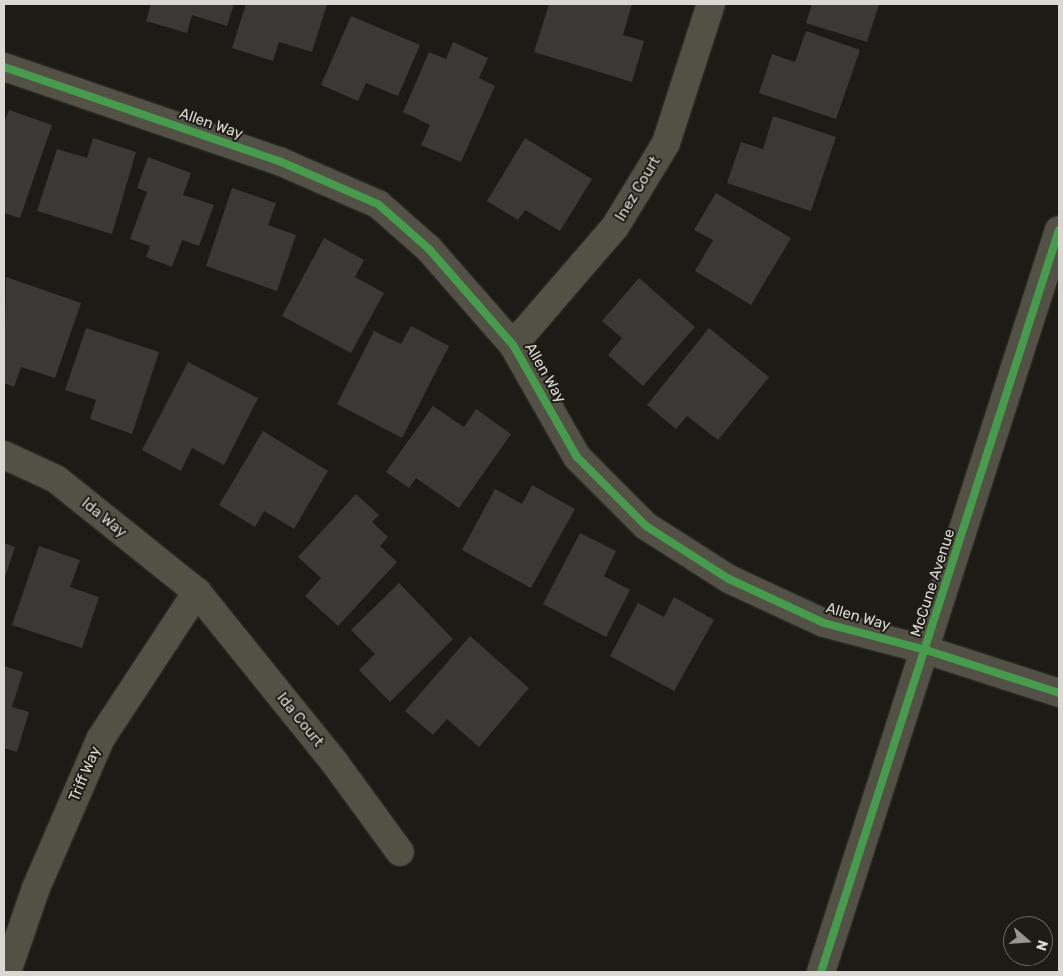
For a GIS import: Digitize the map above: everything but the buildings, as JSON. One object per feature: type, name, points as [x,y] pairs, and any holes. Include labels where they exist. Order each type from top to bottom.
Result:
[{"type":"street","name":"Inez Court","points":[[513,345],[615,227],[666,143],[712,4]]},
{"type":"street","name":"Allen Way","points":[[4,66],[279,161],[378,204],[429,249],[513,345],[578,457],[646,526],[730,579],[824,624],[926,650],[1059,693]]},
{"type":"street","name":"McCune Avenue","points":[[821,972],[926,650],[1059,230]]},
{"type":"street","name":"Ida Way","points":[[4,455],[56,479],[197,592]]},
{"type":"street","name":"Ida Court","points":[[197,592],[335,763],[400,852]]},
{"type":"street","name":"Triff Way","points":[[7,972],[36,888],[101,738],[197,592]]},
{"type":"cycle path","points":[[4,67],[279,161],[378,204],[429,249],[513,345],[577,457],[646,526],[729,579],[824,623],[926,650],[1059,693]]},
{"type":"cycle path","points":[[821,972],[1059,230]]}]
